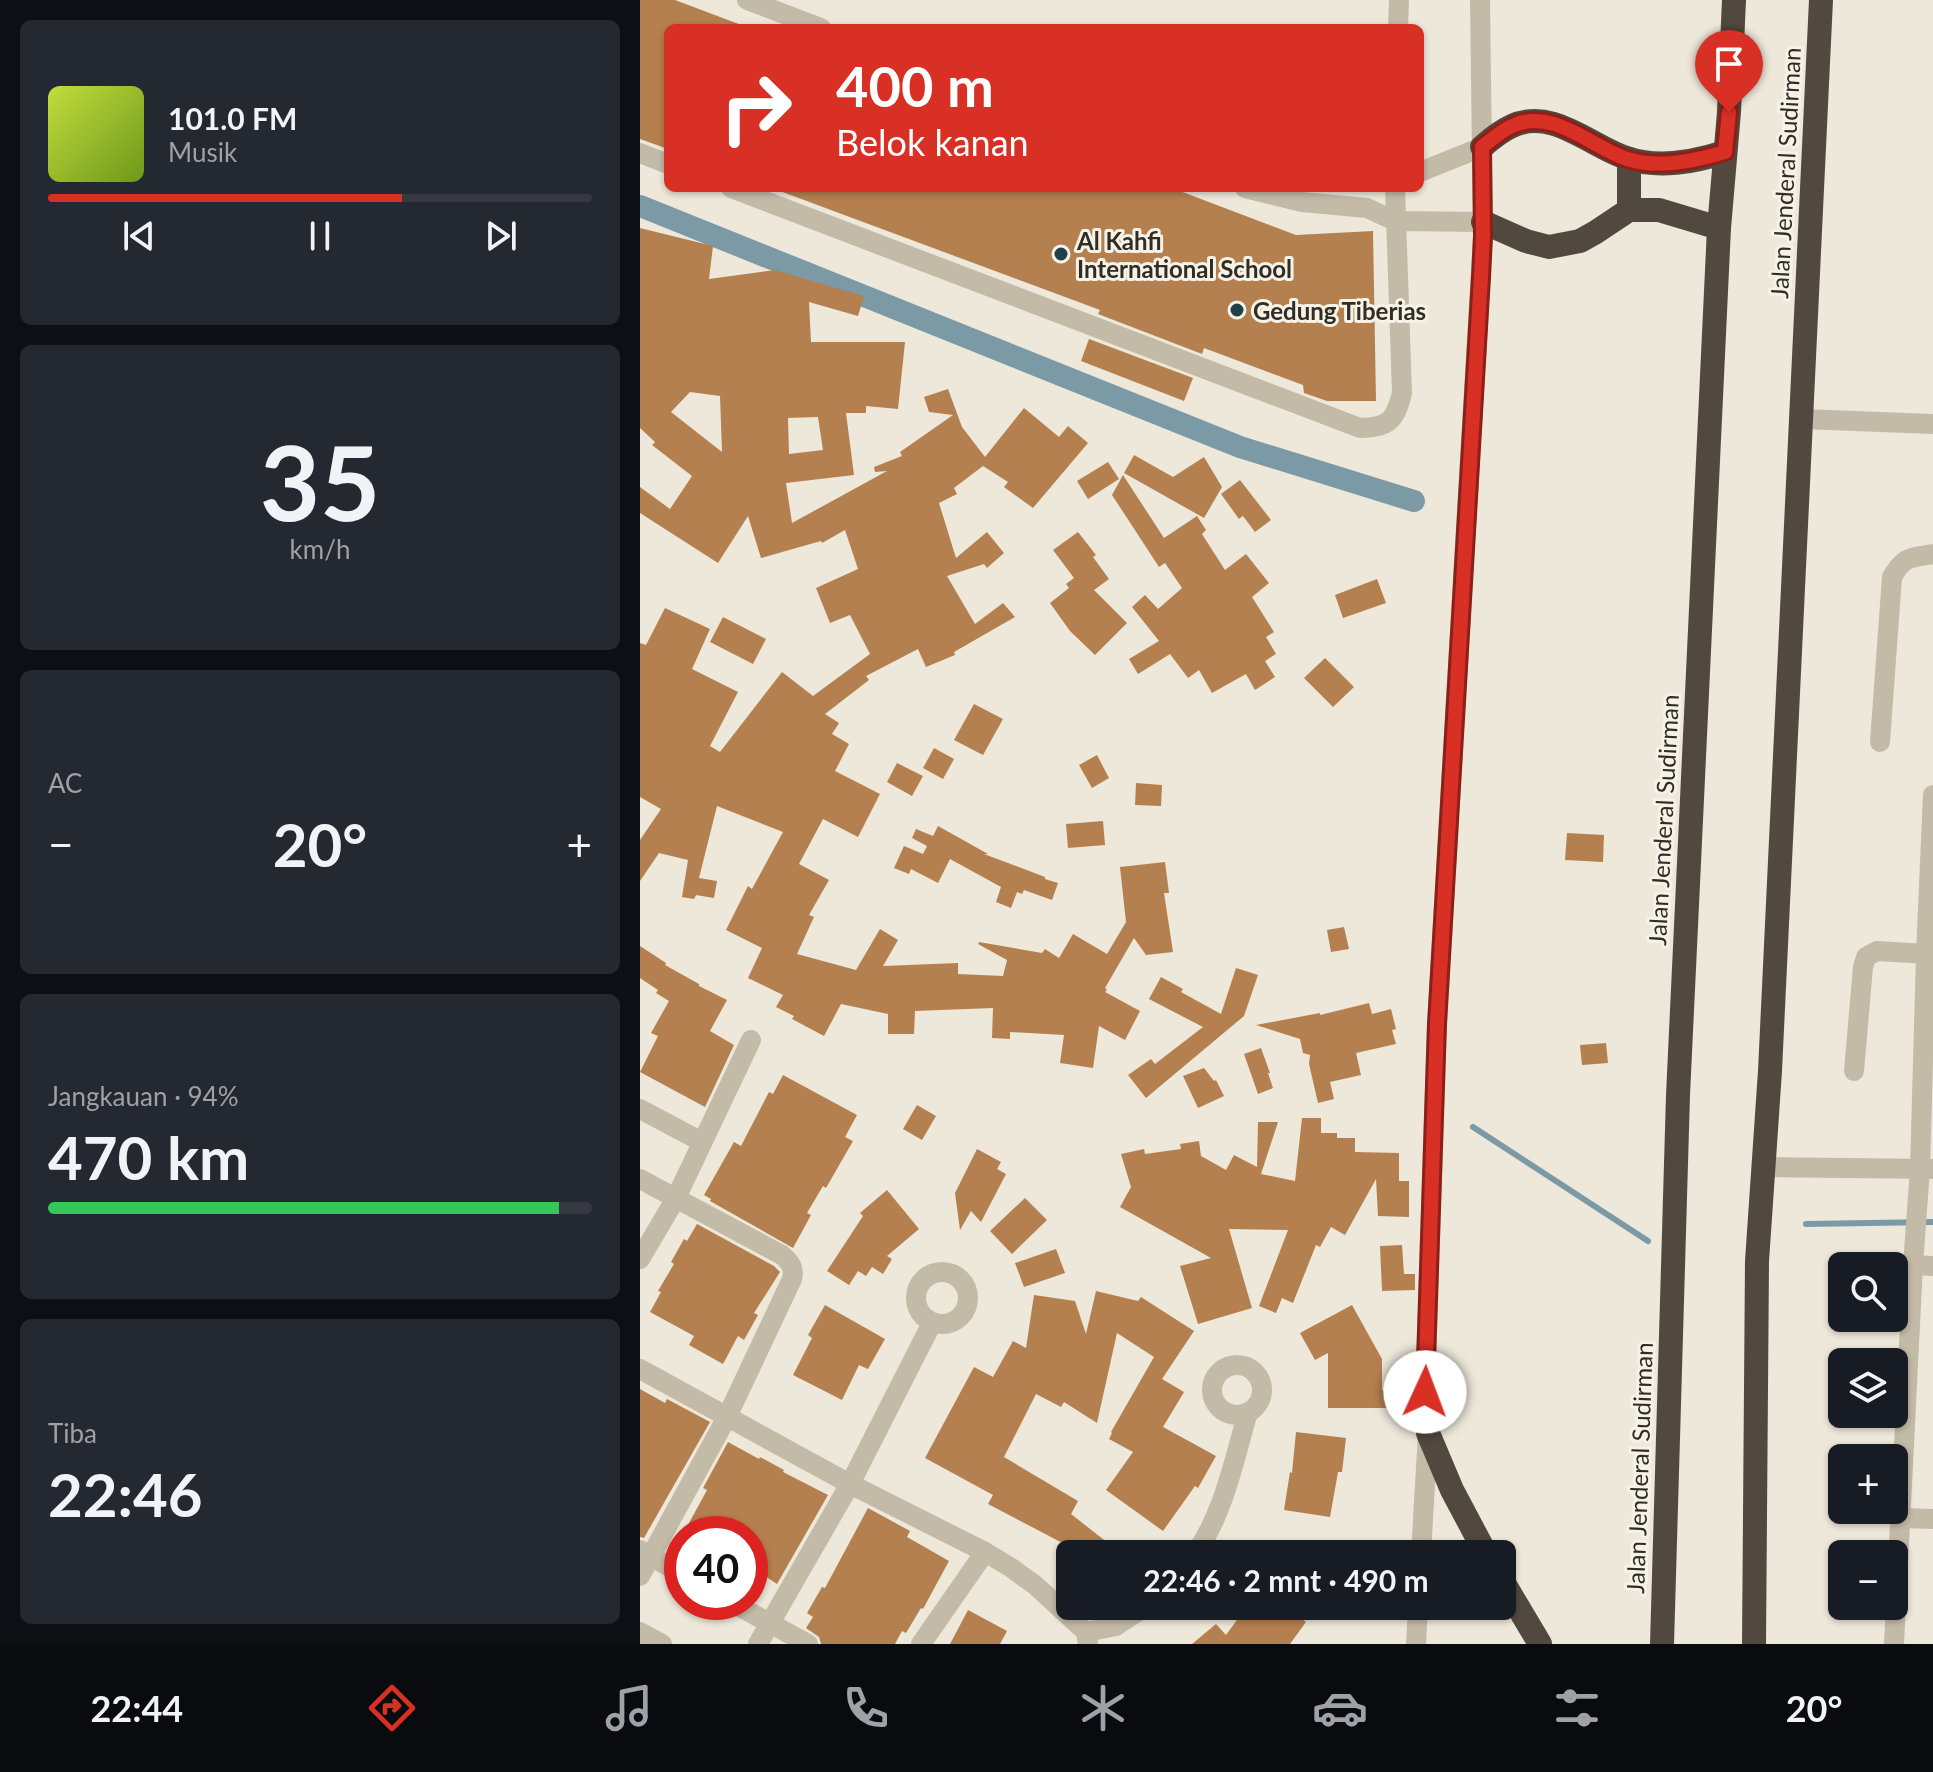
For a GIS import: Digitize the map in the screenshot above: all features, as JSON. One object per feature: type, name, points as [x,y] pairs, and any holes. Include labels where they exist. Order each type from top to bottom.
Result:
[{"type":"highway","name":"Jalan Jenderal Sudirman","points":[[1662,1644],[1678,1095],[1719,228],[1734,0]]},
{"type":"highway","name":"Jalan Jenderal Sudirman","points":[[1754,1644],[1757,1261],[1770,1071],[1821,0]]},
{"type":"highway","points":[[1482,147],[1510,126],[1538,121],[1563,127],[1629,159],[1650,163],[1698,160],[1725,152]]},
{"type":"highway","points":[[1629,159],[1629,210]]},
{"type":"highway","points":[[1483,222],[1526,241],[1549,247],[1580,241],[1629,210],[1659,210],[1719,228]]},
{"type":"highway","points":[[1428,1433],[1452,1490],[1479,1540]]},
{"type":"highway","points":[[1516,1604],[1540,1644]]},
{"type":"street","points":[[747,0],[810,24]]},
{"type":"street","points":[[1398,24],[1399,0]]},
{"type":"street","points":[[1422,1540],[1428,1433],[1425,1392],[1437,1024],[1483,222],[1480,0]]},
{"type":"street","points":[[1424,170],[1482,147]]},
{"type":"street","points":[[640,153],[664,162]]},
{"type":"street","points":[[741,192],[1360,428],[1377,428],[1390,422],[1398,410],[1402,393],[1392,192]]},
{"type":"street","points":[[1261,192],[1302,202],[1367,208],[1395,221],[1483,222]]},
{"type":"street","points":[[1367,208],[1387,192]]},
{"type":"street","points":[[1802,419],[1933,424]]},
{"type":"street","points":[[1880,742],[1892,577],[1900,563],[1912,557],[1933,554]]},
{"type":"street","points":[[1907,1444],[1923,1265],[1915,1240],[1917,1212],[1927,1169],[1926,954],[1933,795]]},
{"type":"street","points":[[1854,1071],[1866,957],[1877,951],[1926,954]]},
{"type":"street","points":[[640,1259],[676,1198],[751,1040]]},
{"type":"street","points":[[640,1109],[702,1142]]},
{"type":"street","points":[[1764,1167],[1927,1169]]},
{"type":"street","points":[[640,1179],[782,1255],[794,1272],[727,1417],[646,1553],[640,1576]]},
{"type":"street","points":[[758,1644],[850,1484],[932,1323]]},
{"type":"street","points":[[640,1369],[850,1484],[985,1552],[1035,1585],[1087,1638],[1125,1620]]},
{"type":"street","points":[[1204,1540],[1217,1513],[1248,1412]]},
{"type":"street","points":[[1908,1518],[1933,1519]]},
{"type":"street","points":[[1894,1644],[1900,1524]]},
{"type":"street","points":[[921,1644],[985,1552]]},
{"type":"street","points":[[646,1553],[664,1564]]},
{"type":"street","points":[[763,1620],[808,1644]]},
{"type":"street","points":[[1416,1644],[1417,1620]]},
{"type":"street","points":[[640,1632],[662,1644]]},
{"type":"building","points":[[640,0],[675,0],[739,24],[664,24],[664,148],[640,139]]},
{"type":"building","name":"Gedung Tiberias","points":[[782,192],[1183,192],[1296,235],[1373,231],[1376,401],[1327,401],[1304,393],[1303,385],[1204,348],[1202,354],[1098,314],[1100,310]]},
{"type":"building","points":[[640,228],[713,246],[709,279],[775,270],[864,296],[858,316],[809,302],[811,342],[905,342],[898,409],[866,406],[866,413],[846,413],[854,475],[786,483],[792,523],[887,471],[875,472],[874,467],[902,456],[900,452],[953,415],[929,412],[924,397],[948,389],[962,427],[985,457],[1024,408],[1059,437],[1068,426],[1088,443],[1033,508],[1004,487],[1008,482],[983,466],[954,488],[957,494],[939,503],[956,558],[987,532],[1004,553],[987,568],[984,564],[947,576],[975,624],[1003,603],[1015,617],[954,652],[955,655],[926,667],[918,649],[866,676],[869,680],[825,714],[839,723],[832,734],[849,744],[835,771],[880,794],[858,837],[823,819],[799,864],[829,880],[809,915],[814,917],[797,954],[856,970],[880,929],[898,940],[883,966],[958,963],[958,974],[1003,976],[1007,960],[979,942],[1042,953],[1045,949],[1059,958],[1073,934],[1107,954],[1126,922],[1120,867],[1165,862],[1169,893],[1164,893],[1173,952],[1146,955],[1134,938],[1105,992],[1140,1011],[1125,1040],[1099,1026],[1093,1068],[1060,1063],[1064,1035],[1010,1032],[1010,1039],[992,1038],[993,1008],[915,1011],[914,1034],[888,1034],[888,1014],[841,1004],[824,1036],[776,1007],[783,995],[748,978],[762,948],[726,930],[748,886],[752,889],[783,832],[717,806],[699,878],[717,881],[714,898],[696,895],[694,899],[682,897],[688,860],[659,853],[640,881],[640,840],[661,809],[640,797],[640,643],[646,645],[665,608],[710,629],[692,669],[738,692],[710,746],[720,752],[782,672],[813,696],[870,654],[850,615],[830,623],[816,588],[858,569],[845,530],[822,543],[761,558],[748,516],[718,563],[640,513],[640,487],[670,509],[692,476],[652,445],[655,442],[640,428]],"holes":[[[690,392],[720,396],[722,452],[671,412]],[[818,417],[823,450],[789,454],[788,418]]]},
{"type":"building","points":[[1089,339],[1193,378],[1184,401],[1081,361]]},
{"type":"building","points":[[1134,455],[1173,477],[1204,457],[1222,487],[1204,518],[1124,473]]},
{"type":"building","points":[[1108,462],[1119,479],[1088,499],[1077,481]]},
{"type":"building","points":[[1123,475],[1164,538],[1197,516],[1206,530],[1202,534],[1225,570],[1246,554],[1269,583],[1252,597],[1274,632],[1266,637],[1276,654],[1265,661],[1275,677],[1255,690],[1246,674],[1212,693],[1199,670],[1188,678],[1170,654],[1138,674],[1129,659],[1159,641],[1132,607],[1145,595],[1158,609],[1182,588],[1165,563],[1159,567],[1112,495]]},
{"type":"building","points":[[1240,480],[1271,520],[1255,532],[1243,516],[1239,519],[1221,494]]},
{"type":"building","points":[[1078,532],[1109,579],[1094,590],[1127,623],[1095,655],[1070,631],[1050,603],[1069,588],[1066,584],[1074,578],[1053,550]]},
{"type":"building","points":[[1377,579],[1386,603],[1343,618],[1335,595]]},
{"type":"building","points":[[723,617],[766,639],[753,664],[710,642]]},
{"type":"building","points":[[1325,658],[1354,687],[1333,707],[1304,678]]},
{"type":"building","points":[[974,704],[1003,719],[983,755],[954,740]]},
{"type":"building","points":[[934,748],[954,759],[943,779],[923,768]]},
{"type":"building","points":[[1097,755],[1109,778],[1092,788],[1079,765]]},
{"type":"building","points":[[897,763],[923,776],[912,796],[887,782]]},
{"type":"building","points":[[1136,783],[1162,785],[1161,806],[1135,805]]},
{"type":"building","points":[[1103,821],[1105,845],[1068,848],[1066,824]]},
{"type":"building","points":[[938,826],[988,854],[984,854],[1058,883],[1052,900],[1024,890],[1022,894],[1017,892],[1011,908],[996,902],[1001,887],[950,859],[938,883],[911,869],[909,874],[894,868],[904,846],[923,854],[927,846],[912,838],[916,829],[933,836]]},
{"type":"building","points":[[1567,833],[1604,835],[1603,862],[1565,860]]},
{"type":"building","points":[[1344,927],[1349,949],[1331,952],[1327,930]]},
{"type":"building","points":[[640,946],[665,965],[727,1000],[710,1031],[734,1045],[705,1107],[640,1072],[658,1036],[651,1033],[669,1001],[640,978]]},
{"type":"building","points":[[1236,968],[1258,975],[1244,1016],[1146,1098],[1128,1075],[1151,1059],[1155,1064],[1203,1027],[1149,999],[1161,977],[1221,1014]]},
{"type":"building","points":[[1369,1003],[1372,1014],[1391,1009],[1396,1044],[1356,1053],[1361,1075],[1330,1082],[1334,1099],[1318,1103],[1309,1064],[1310,1055],[1303,1053],[1300,1039],[1256,1025],[1320,1015]]},
{"type":"building","points":[[1606,1043],[1608,1063],[1582,1065],[1580,1045]]},
{"type":"building","points":[[1261,1048],[1273,1088],[1258,1094],[1244,1054]]},
{"type":"building","points":[[1204,1068],[1216,1080],[1224,1096],[1198,1108],[1183,1076]]},
{"type":"building","points":[[783,1075],[857,1115],[845,1137],[853,1141],[826,1188],[823,1186],[807,1213],[811,1215],[793,1248],[704,1195],[734,1142],[741,1146],[769,1092],[773,1094]]},
{"type":"building","points":[[917,1105],[936,1116],[922,1140],[903,1129]]},
{"type":"building","points":[[1302,1118],[1321,1118],[1321,1133],[1337,1133],[1337,1138],[1355,1138],[1355,1152],[1399,1153],[1399,1181],[1409,1181],[1409,1217],[1378,1216],[1376,1179],[1345,1235],[1331,1227],[1320,1247],[1316,1245],[1293,1303],[1282,1298],[1276,1313],[1259,1306],[1288,1230],[1229,1229],[1252,1308],[1198,1324],[1180,1266],[1211,1258],[1120,1207],[1131,1187],[1121,1154],[1144,1149],[1145,1154],[1181,1149],[1180,1144],[1199,1141],[1201,1156],[1226,1170],[1234,1155],[1257,1167],[1258,1122],[1278,1122],[1261,1174],[1295,1181]]},
{"type":"building","points":[[977,1149],[1001,1162],[997,1169],[1006,1174],[981,1222],[971,1211],[960,1230],[955,1193]]},
{"type":"building","points":[[887,1190],[919,1229],[887,1256],[892,1259],[883,1274],[872,1267],[866,1276],[858,1271],[849,1285],[827,1271],[863,1216],[860,1213]]},
{"type":"building","points":[[1025,1198],[1047,1220],[1012,1254],[990,1231]]},
{"type":"building","points":[[697,1224],[780,1272],[754,1313],[758,1315],[744,1340],[738,1336],[723,1364],[689,1345],[694,1336],[650,1312],[674,1264],[671,1262]]},
{"type":"building","points":[[1402,1245],[1404,1274],[1415,1274],[1415,1290],[1382,1291],[1380,1246]]},
{"type":"building","points":[[1056,1249],[1065,1273],[1024,1287],[1015,1263]]},
{"type":"building","points":[[1096,1291],[1138,1301],[1141,1297],[1194,1331],[1162,1379],[1184,1392],[1163,1427],[1216,1456],[1198,1488],[1195,1486],[1163,1531],[1106,1490],[1133,1452],[1109,1439],[1111,1432],[1154,1357],[1117,1333],[1097,1423],[1064,1402],[1061,1407],[1036,1394],[1004,1457],[1078,1501],[1071,1514],[1104,1540],[1057,1540],[988,1504],[993,1495],[925,1458],[974,1367],[993,1377],[1013,1341],[1026,1348],[1034,1295],[1075,1301],[1086,1334]]},
{"type":"building","points":[[825,1305],[885,1339],[868,1369],[859,1365],[842,1400],[793,1375],[812,1338],[808,1335]]},
{"type":"building","points":[[1352,1305],[1382,1359],[1382,1390],[1387,1390],[1388,1408],[1328,1408],[1328,1353],[1315,1360],[1300,1333]]},
{"type":"building","points":[[640,1389],[665,1403],[667,1399],[710,1422],[644,1538],[640,1537]]},
{"type":"building","points":[[1296,1432],[1346,1438],[1342,1472],[1338,1472],[1330,1517],[1284,1510]]},
{"type":"building","points":[[728,1442],[828,1495],[777,1584],[768,1578],[768,1516],[693,1516],[707,1490],[703,1488]]},
{"type":"building","points":[[868,1508],[910,1531],[907,1537],[949,1561],[923,1609],[906,1633],[902,1631],[895,1644],[821,1644],[819,1637],[806,1628],[813,1617],[807,1613],[822,1587],[825,1588]]},
{"type":"building","points":[[968,1610],[1007,1631],[1000,1644],[950,1644]]},
{"type":"building","points":[[1237,1620],[1306,1622],[1290,1644],[1192,1644],[1216,1624],[1226,1635]]},
{"type":"waterway","points":[[640,206],[1240,447],[1414,501]]},
{"type":"waterway","points":[[1473,1127],[1648,1241]]},
{"type":"waterway","points":[[1806,1224],[1933,1222]]},
{"type":"place","name":"Al Kahfi International School","points":[[1061,254]]},
{"type":"place","name":"Gedung Tiberias","points":[[1237,310]]},
{"type":"route","points":[[1425,1392],[1437,1024],[1483,236],[1482,147],[1510,126],[1538,121],[1563,127],[1629,159],[1650,163],[1698,160],[1725,152],[1729,112]]}]
